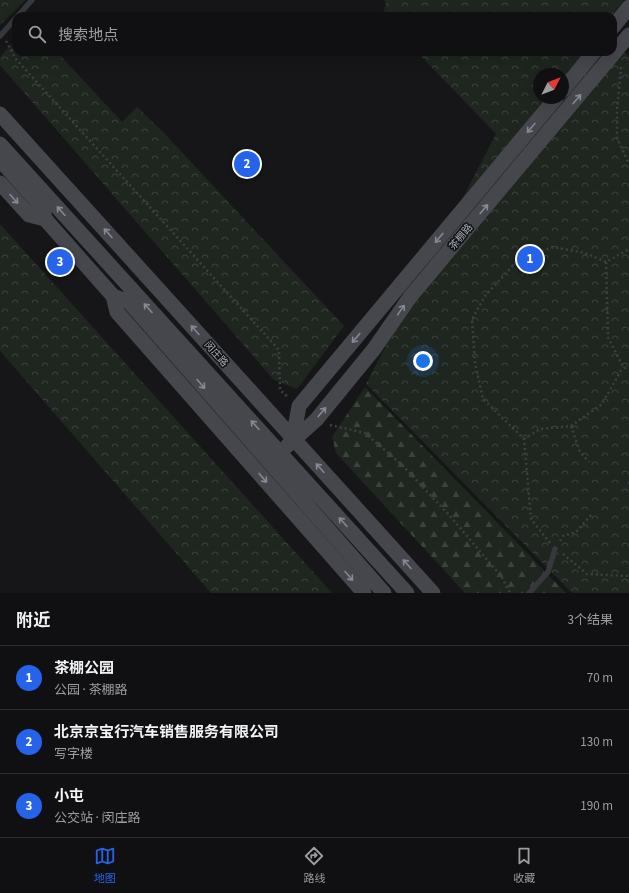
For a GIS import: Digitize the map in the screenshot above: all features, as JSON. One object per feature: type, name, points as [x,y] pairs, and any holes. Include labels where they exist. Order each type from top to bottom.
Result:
[{"type":"street","points":[[617,22],[629,7]]},
{"type":"street","points":[[569,83],[591,56]]},
{"type":"street","name":"茶棚路","points":[[271,465],[293,439],[316,420],[374,348],[410,298],[611,56]]},
{"type":"street","name":"茶棚路","points":[[293,439],[299,406],[551,104]]},
{"type":"street","name":"闵庄路","points":[[0,114],[433,593]]},
{"type":"street","name":"闵庄路","points":[[0,144],[407,593]]},
{"type":"street","points":[[0,160],[43,208],[45,219],[113,296],[117,312],[364,593]]},
{"type":"street","points":[[0,183],[29,215],[45,219]]},
{"type":"street","points":[[113,296],[129,302],[384,593]]},
{"type":"lane","points":[[21,12],[32,0]]},
{"type":"lane","points":[[1,35],[12,23]]},
{"type":"lane","points":[[529,593],[548,572],[555,548]]},
{"type":"path","points":[[1,35],[12,53]]},
{"type":"path","points":[[14,56],[279,350],[280,390],[299,406]]},
{"type":"path","points":[[621,65],[617,110],[617,138],[629,164]]},
{"type":"path","points":[[606,262],[585,253],[553,247],[519,259],[485,296],[472,319],[475,363],[483,399],[524,438],[531,519],[555,548],[587,574],[629,576]]},
{"type":"path","points":[[606,262],[629,249]]},
{"type":"path","points":[[606,262],[608,338],[623,367],[629,369]]},
{"type":"path","points":[[524,438],[540,429],[571,426],[602,404],[623,367]]},
{"type":"path","points":[[326,424],[365,432],[403,466],[450,516],[501,576],[510,593]]},
{"type":"path","points":[[571,426],[580,452],[589,462]]},
{"type":"path","points":[[555,548],[563,536],[576,532],[593,513]]},
{"type":"green space","points":[[0,0],[26,0],[12,12],[0,25]]},
{"type":"green space","points":[[384,0],[624,0],[614,12],[384,12],[386,2]]},
{"type":"green space","points":[[12,44],[12,56],[61,56],[122,122],[137,107],[164,133],[344,326],[297,389],[274,380],[0,65],[0,57]]},
{"type":"green space","points":[[617,46],[629,56],[629,593],[572,593],[366,384],[496,134],[421,56],[617,56]]},
{"type":"green space","points":[[0,224],[332,593],[211,593],[0,351]]},
{"type":"green space","points":[[365,387],[566,593],[465,593],[336,453],[332,437]]},
{"type":"place","name":"北京京宝行汽车销售服务有限公司","points":[[247,164]]},
{"type":"place","name":"茶棚公园","points":[[530,259]]},
{"type":"place","name":"小屯","points":[[60,262]]}]
